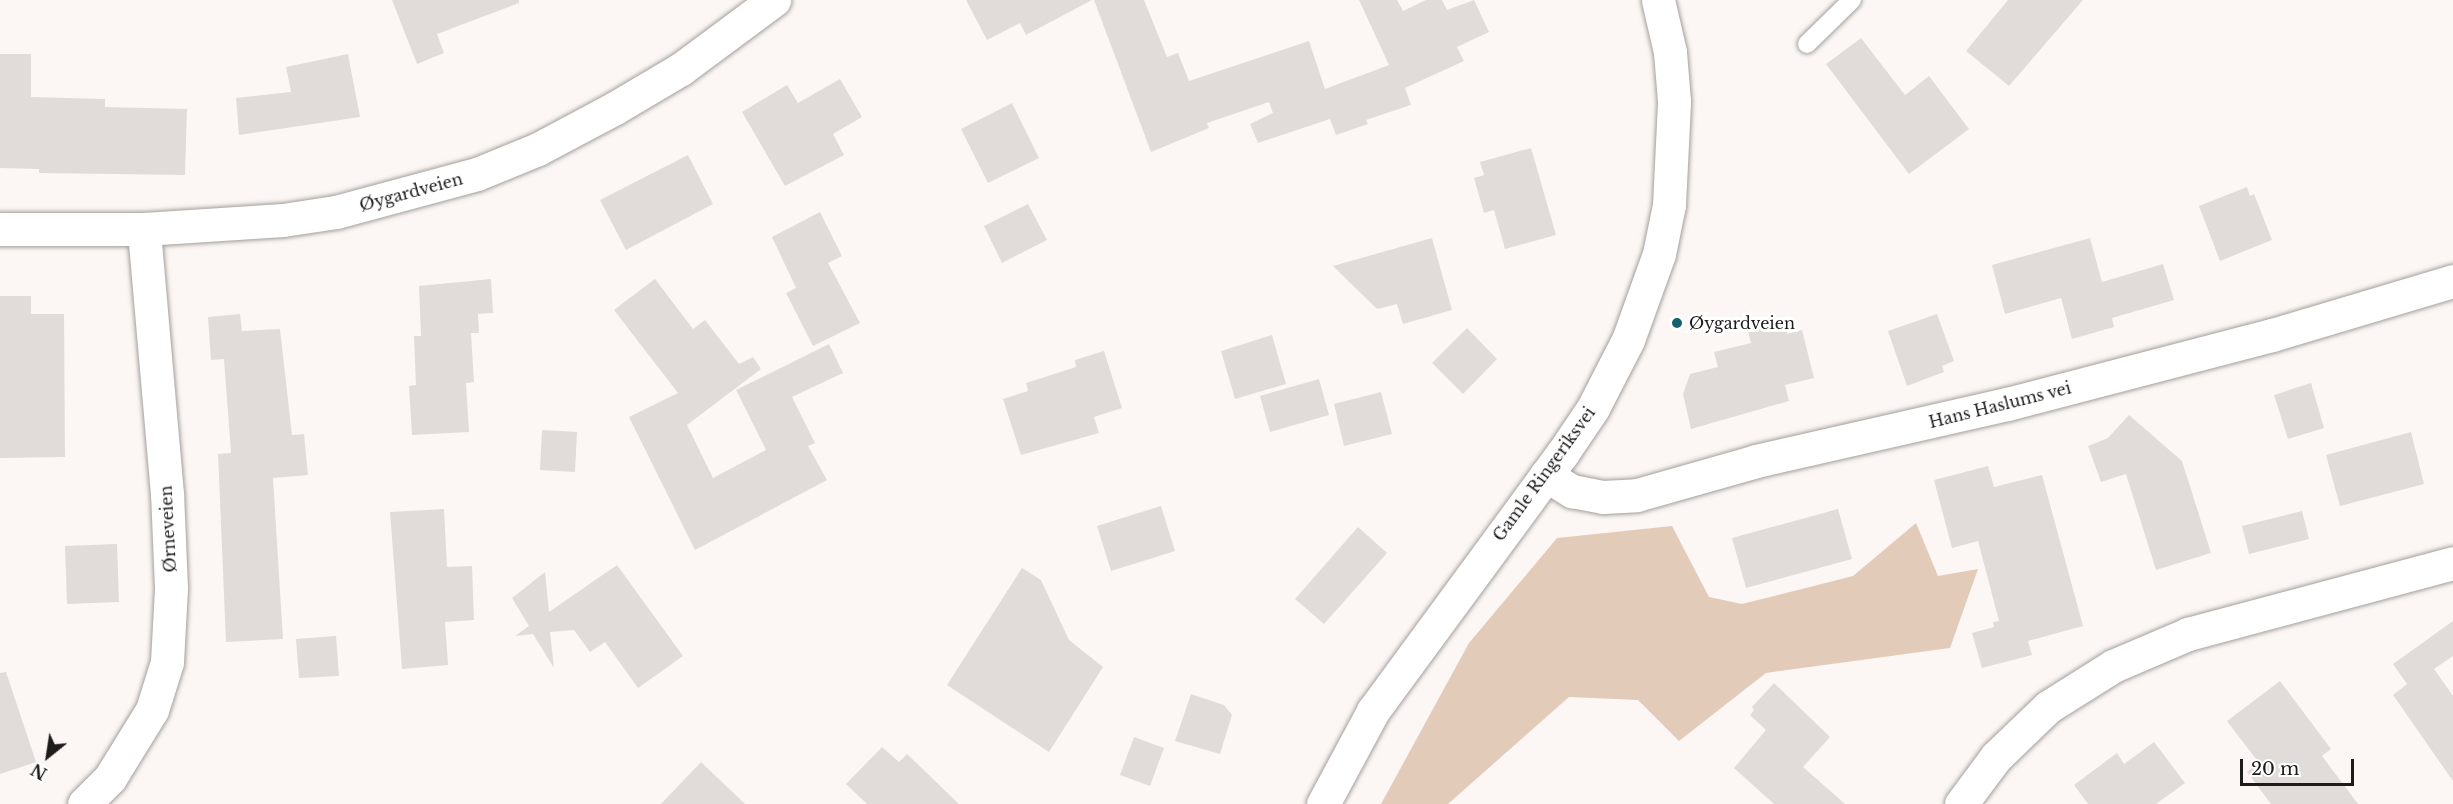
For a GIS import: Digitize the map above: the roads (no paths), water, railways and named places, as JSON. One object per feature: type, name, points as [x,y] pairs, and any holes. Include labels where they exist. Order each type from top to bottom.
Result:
[{"type":"street","name":"Øygardveien","points":[[0,229],[144,229],[283,220],[336,212],[477,174],[538,149],[634,97],[681,69],[774,0]]},
{"type":"street","name":"Gamle Ringeriksvei","points":[[1323,804],[1373,711],[1593,408],[1628,340],[1659,254],[1669,205],[1674,101],[1670,52],[1658,0]]},
{"type":"street","name":"Ørneveien","points":[[84,804],[110,778],[152,710],[167,662],[171,588],[167,494],[144,229]]},
{"type":"street","name":"Hans Haslums vei","points":[[1546,475],[1572,491],[1603,497],[1637,495],[1756,461],[2007,404],[2260,338],[2453,281]]},
{"type":"street","points":[[1962,804],[1996,757],[2048,707],[2113,666],[2187,634],[2453,563]]},
{"type":"lane","points":[[1807,44],[1852,0]]},
{"type":"place","name":"Øygardveien","points":[[1677,323]]}]
